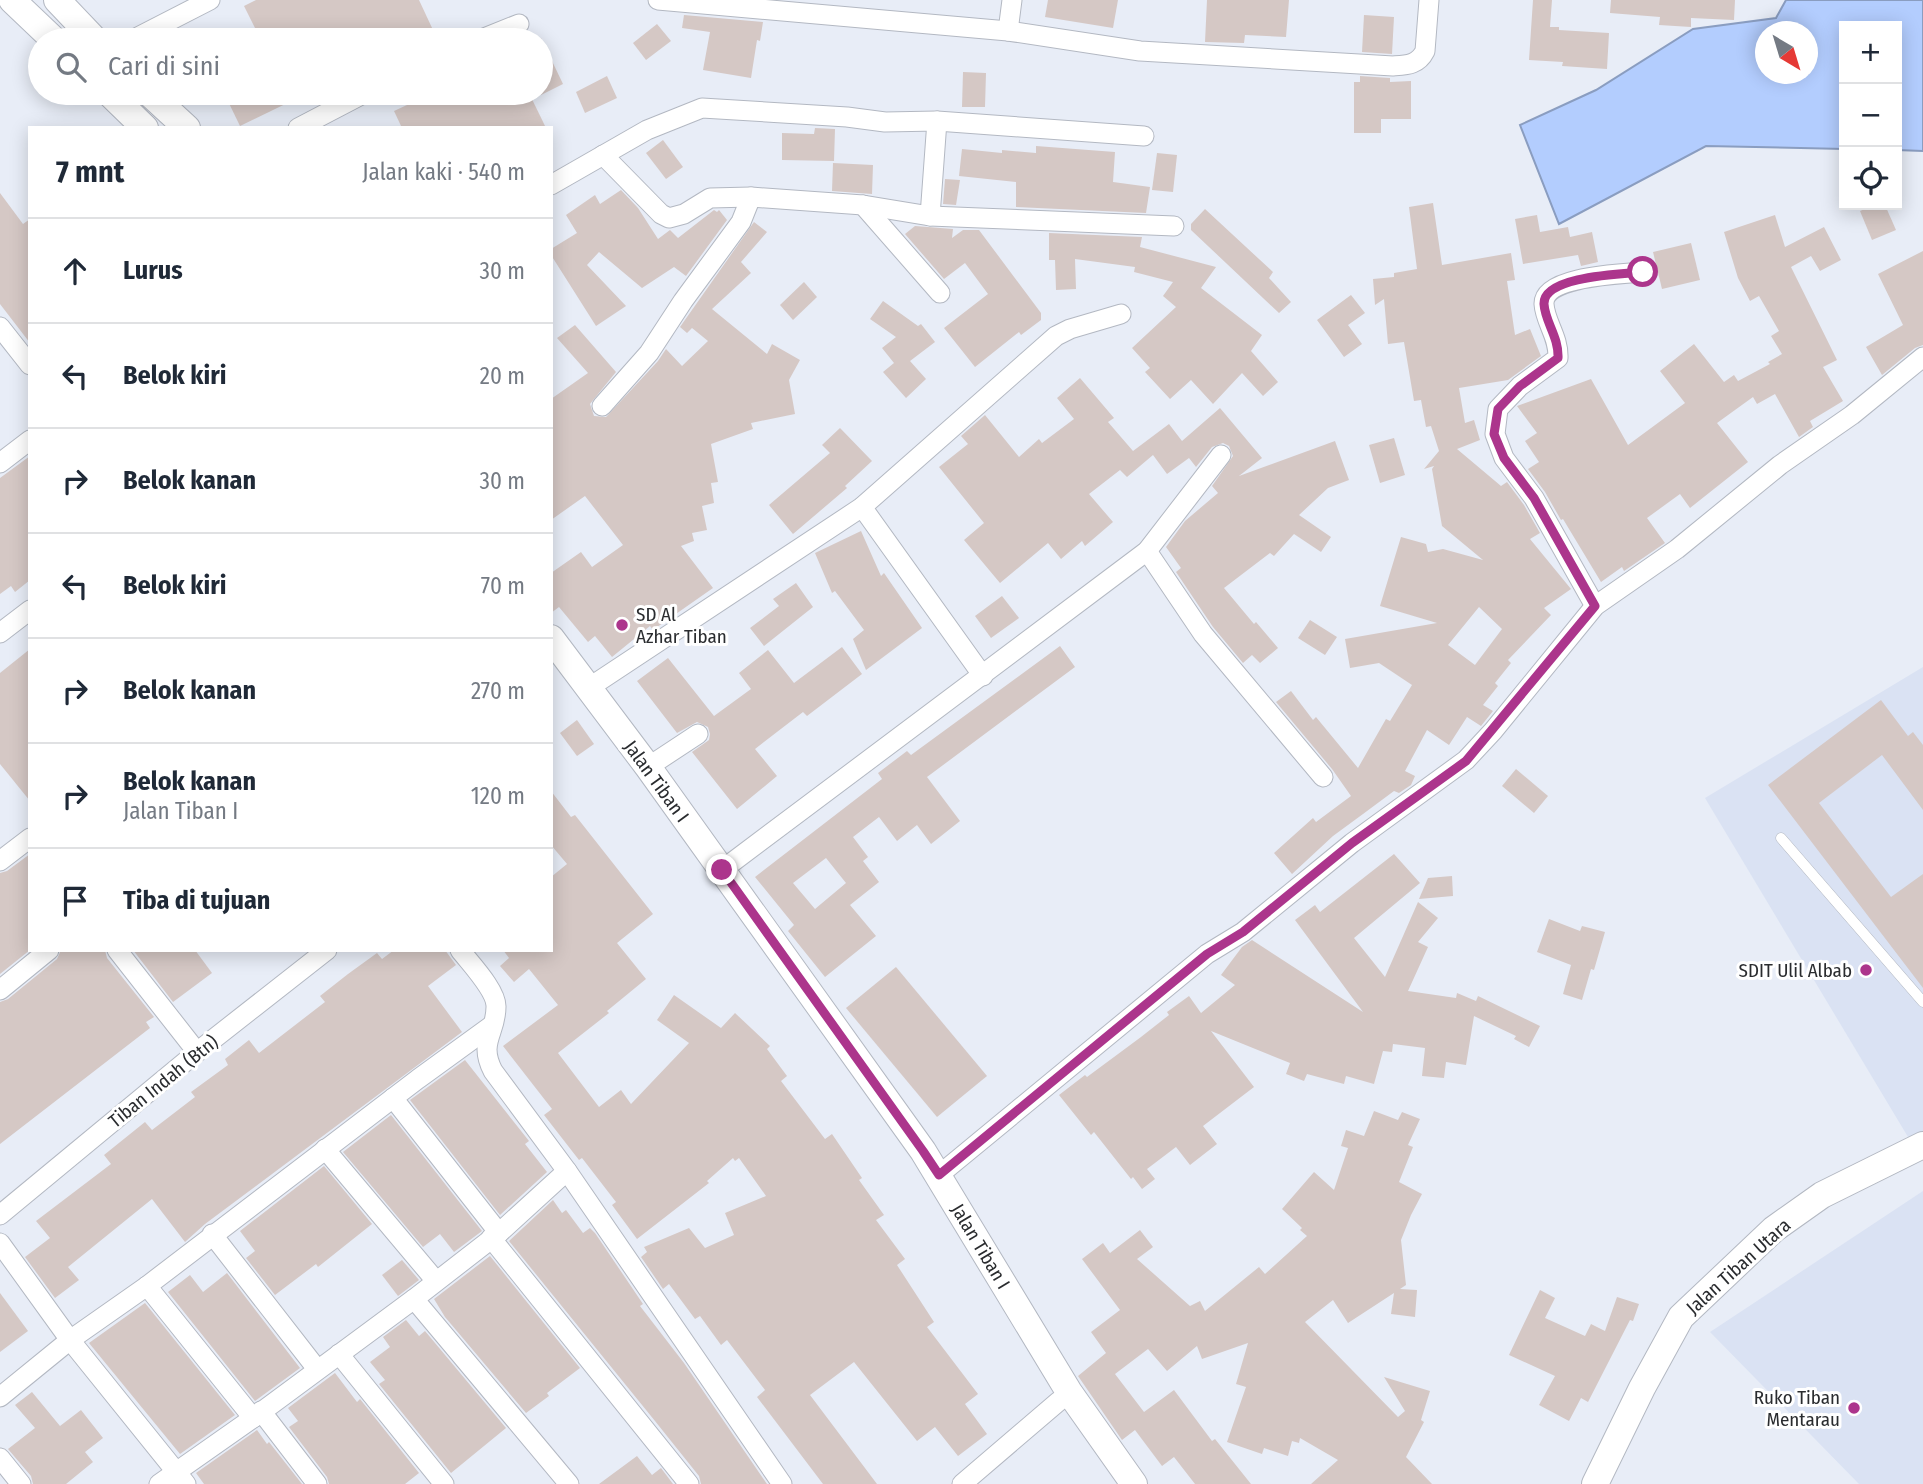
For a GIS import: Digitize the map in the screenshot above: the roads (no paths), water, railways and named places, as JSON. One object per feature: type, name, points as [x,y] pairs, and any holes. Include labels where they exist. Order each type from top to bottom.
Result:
[{"type":"street","points":[[12,0],[41,28]]},
{"type":"street","points":[[57,0],[84,28]]},
{"type":"street","points":[[155,28],[210,0]]},
{"type":"street","points":[[658,0],[1008,31],[1140,51],[1393,66],[1415,63],[1422,59],[1426,51],[1429,0]]},
{"type":"street","points":[[1008,31],[1012,0]]},
{"type":"street","points":[[509,28],[519,24]]},
{"type":"street","points":[[121,105],[143,126]]},
{"type":"street","points":[[162,105],[185,126]]},
{"type":"street","points":[[302,126],[342,105]]},
{"type":"street","points":[[553,184],[647,130],[702,108],[827,115],[885,122],[937,121],[1144,136]]},
{"type":"street","points":[[930,216],[937,121]]},
{"type":"street","points":[[603,155],[661,214],[669,218],[684,214],[710,198],[751,197],[863,205],[930,216],[1174,226]]},
{"type":"street","points":[[601,406],[649,353],[741,222],[751,197]]},
{"type":"street","points":[[863,205],[940,293]]},
{"type":"street","points":[[1595,606],[1534,498],[1504,458],[1494,434],[1495,422],[1498,409],[1509,397],[1558,358],[1559,347],[1544,304],[1547,294],[1558,285],[1593,277],[1643,272]]},
{"type":"street","points":[[590,687],[862,507],[1056,335],[1121,314]]},
{"type":"street","points":[[0,327],[28,362]]},
{"type":"street","points":[[939,1175],[1207,954],[1243,932],[1352,843],[1466,761],[1595,606],[1677,549],[1780,465],[1852,415],[1923,357]]},
{"type":"street","points":[[0,463],[28,442]]},
{"type":"street","points":[[722,870],[984,676],[1147,551],[1221,455]]},
{"type":"street","points":[[862,507],[984,676]]},
{"type":"street","points":[[1147,551],[1203,634],[1323,777]]},
{"type":"street","points":[[0,633],[28,612]]},
{"type":"street","name":"Jalan Tiban I","points":[[553,641],[648,767],[923,1151],[1069,1392],[1134,1484]]},
{"type":"street","name":"Jalan Tiban I","points":[[553,661],[919,1171],[1059,1401],[1118,1484]]},
{"type":"street","points":[[648,767],[698,734]]},
{"type":"street","points":[[0,861],[28,840]]},
{"type":"street","points":[[0,990],[47,952]]},
{"type":"street","points":[[119,952],[197,1052]]},
{"type":"street","name":"Tiban Indah (Btn)","points":[[0,1215],[197,1052],[324,952]]},
{"type":"street","points":[[462,952],[492,992],[497,1005],[486,1048],[487,1060],[567,1171],[782,1484]]},
{"type":"street","points":[[0,1397],[70,1340],[147,1286],[212,1234],[491,1026]]},
{"type":"street","points":[[393,1098],[495,1235],[689,1484]]},
{"type":"street","name":"Jalan Tiban Utara","points":[[1595,1484],[1672,1330],[1689,1308],[1774,1229],[1822,1195],[1923,1145]]},
{"type":"street","points":[[325,1149],[436,1281]]},
{"type":"street","points":[[159,1484],[181,1477],[257,1414],[414,1299],[495,1235],[567,1171]]},
{"type":"street","points":[[212,1234],[317,1369]]},
{"type":"street","points":[[0,1243],[70,1340],[181,1477]]},
{"type":"street","points":[[147,1286],[317,1484]]},
{"type":"street","points":[[414,1299],[569,1484]]},
{"type":"street","points":[[339,1354],[444,1484]]},
{"type":"street","points":[[961,1484],[1059,1401]]},
{"type":"street","points":[[0,1458],[21,1484]]},
{"type":"lane","points":[[1781,838],[1923,1002]]},
{"type":"water","points":[[1786,0],[1923,0],[1923,151],[1902,150],[1902,21],[1839,21],[1839,149],[1706,146],[1559,224],[1520,125],[1596,90],[1693,29],[1776,18]]},
{"type":"place","name":"SD Al Azhar Tiban","points":[[622,625]]},
{"type":"place","name":"SDIT Ulil Albab","points":[[1866,970]]},
{"type":"place","name":"Ruko Tiban Mentarau","points":[[1854,1408]]}]
